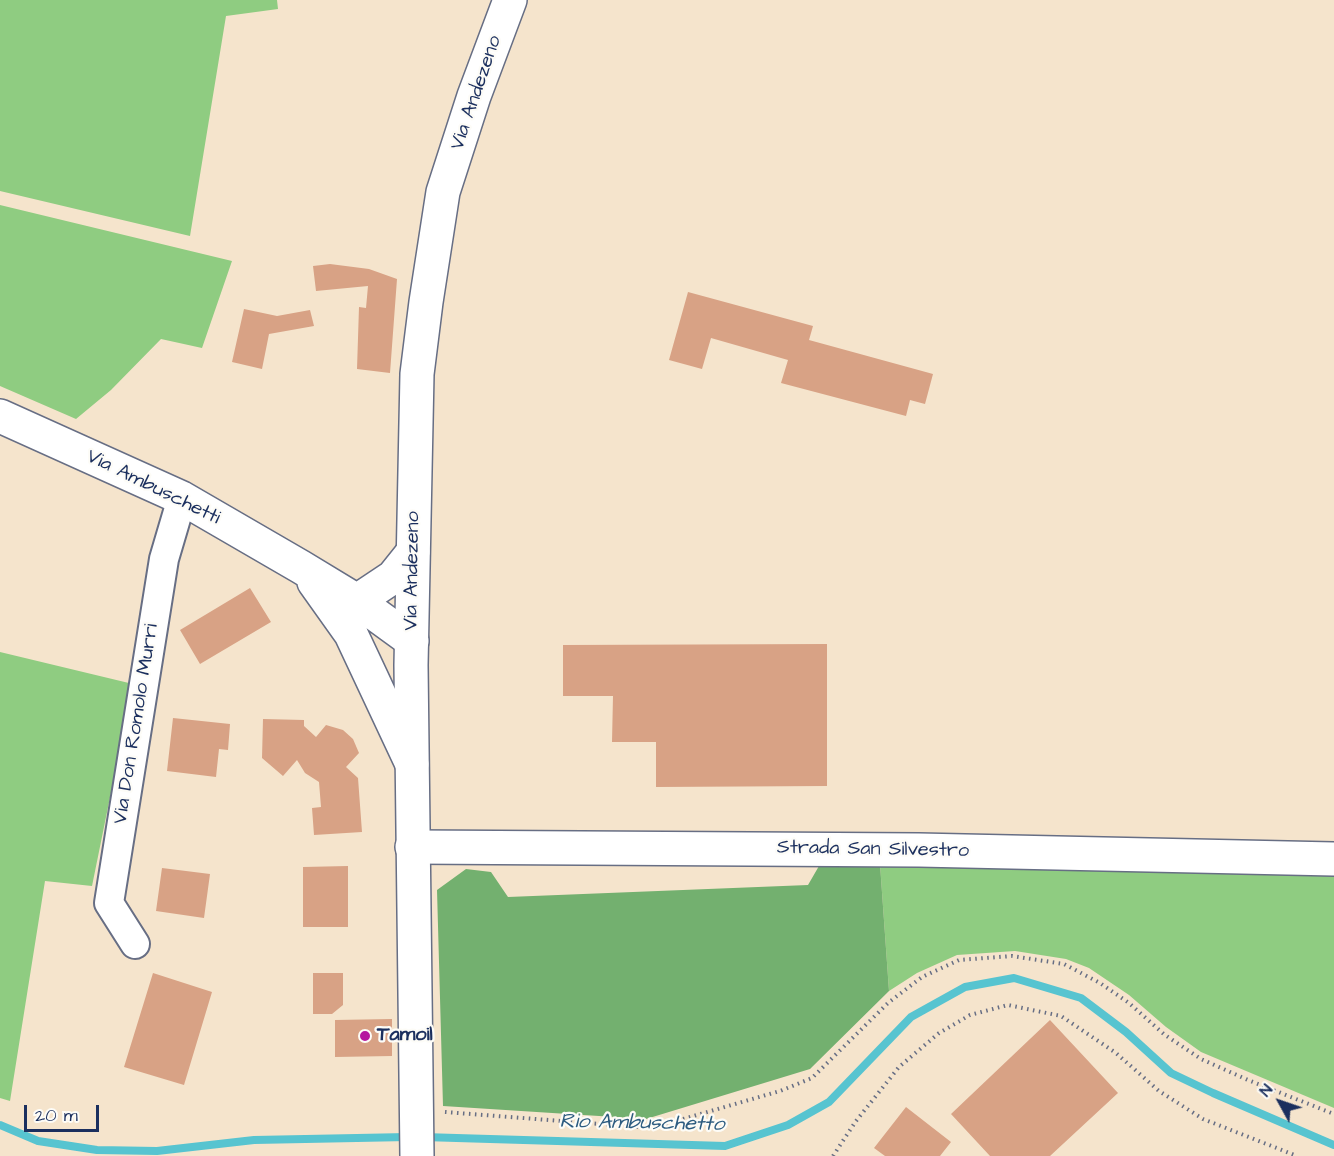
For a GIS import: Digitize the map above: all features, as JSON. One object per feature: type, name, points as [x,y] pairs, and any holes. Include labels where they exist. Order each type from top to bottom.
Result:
[{"type":"street","name":"Via Andezeno","points":[[417,1156],[411,653],[417,374],[443,192],[474,96],[510,0]]},
{"type":"street","name":"Via Ambuschetti","points":[[0,416],[182,498],[357,601],[411,653]]},
{"type":"street","name":"Via Don Romolo Murri","points":[[135,944],[109,903],[164,559],[182,498]]},
{"type":"street","points":[[357,601],[393,577],[413,552]]},
{"type":"street","name":"Via Ambuschetti","points":[[301,567],[351,634],[412,764]]},
{"type":"street","name":"Via Ambuschetti","points":[[351,634],[411,653]]},
{"type":"street","name":"Strada San Silvestro","points":[[412,847],[919,850],[1334,859]]},
{"type":"path","points":[[417,1110],[651,1128],[780,1091],[812,1078],[888,1003],[922,977],[959,960],[1012,956],[1064,964],[1100,982],[1165,1035],[1201,1059],[1334,1114]]},
{"type":"path","points":[[833,1156],[856,1121],[899,1067],[939,1033],[970,1015],[1008,1005],[1061,1016],[1116,1053],[1159,1091],[1203,1119],[1297,1156]]},
{"type":"green space","points":[[0,0],[277,0],[278,9],[226,16],[190,236],[0,191]]},
{"type":"green space","points":[[0,205],[232,261],[202,348],[161,339],[111,390],[76,419],[0,386]]},
{"type":"green space","points":[[0,652],[133,684],[92,886],[45,881],[10,1101],[0,1098]]},
{"type":"green space","points":[[880,864],[1334,871],[1334,1108],[1201,1052],[1166,1027],[1129,995],[1089,968],[1066,959],[1015,951],[957,955],[917,973],[889,991]]},
{"type":"green space","points":[[880,864],[889,991],[810,1069],[646,1119],[443,1106],[437,890],[466,869],[491,872],[508,897],[808,885],[819,866]]},
{"type":"building","points":[[330,264],[369,269],[397,279],[390,373],[357,369],[359,307],[366,308],[368,286],[316,291],[313,266]]},
{"type":"building","points":[[688,292],[813,326],[809,340],[933,374],[925,404],[910,400],[906,416],[781,383],[788,360],[711,338],[702,369],[669,360]]},
{"type":"building","points":[[244,309],[277,316],[310,310],[314,326],[269,334],[262,369],[232,362]]},
{"type":"building","points":[[250,588],[271,622],[200,664],[180,630]]},
{"type":"building","points":[[827,644],[827,786],[656,787],[656,742],[612,742],[613,696],[563,696],[563,645]]},
{"type":"building","points":[[173,718],[230,724],[228,750],[219,749],[216,777],[167,771]]},
{"type":"building","points":[[263,719],[304,720],[304,726],[316,737],[326,725],[343,730],[353,739],[359,753],[346,767],[358,778],[362,832],[314,835],[312,808],[321,807],[319,782],[305,773],[297,760],[283,776],[262,758]]},
{"type":"building","points":[[348,866],[348,927],[303,927],[303,867]]},
{"type":"building","points":[[162,868],[210,874],[204,918],[156,911]]},
{"type":"building","points":[[153,973],[212,992],[184,1085],[124,1067]]},
{"type":"building","points":[[313,973],[343,973],[343,1005],[332,1014],[313,1014]]},
{"type":"building","points":[[392,1019],[392,1056],[335,1057],[335,1020]]},
{"type":"building","points":[[1050,1020],[1118,1093],[1050,1156],[990,1156],[951,1114]]},
{"type":"building","points":[[906,1107],[951,1142],[940,1156],[885,1156],[874,1148]]},
{"type":"waterway","name":"Rio Ambuschetto","points":[[423,1137],[725,1146],[788,1125],[829,1102],[911,1017],[965,987],[1014,978],[1081,998],[1126,1032],[1171,1073],[1334,1145]]},
{"type":"waterway","name":"Rio Ambuschetto","points":[[0,1125],[38,1141],[97,1150],[157,1151],[254,1140],[408,1137]]},
{"type":"place","name":"Tamoil","points":[[365,1036]]}]
